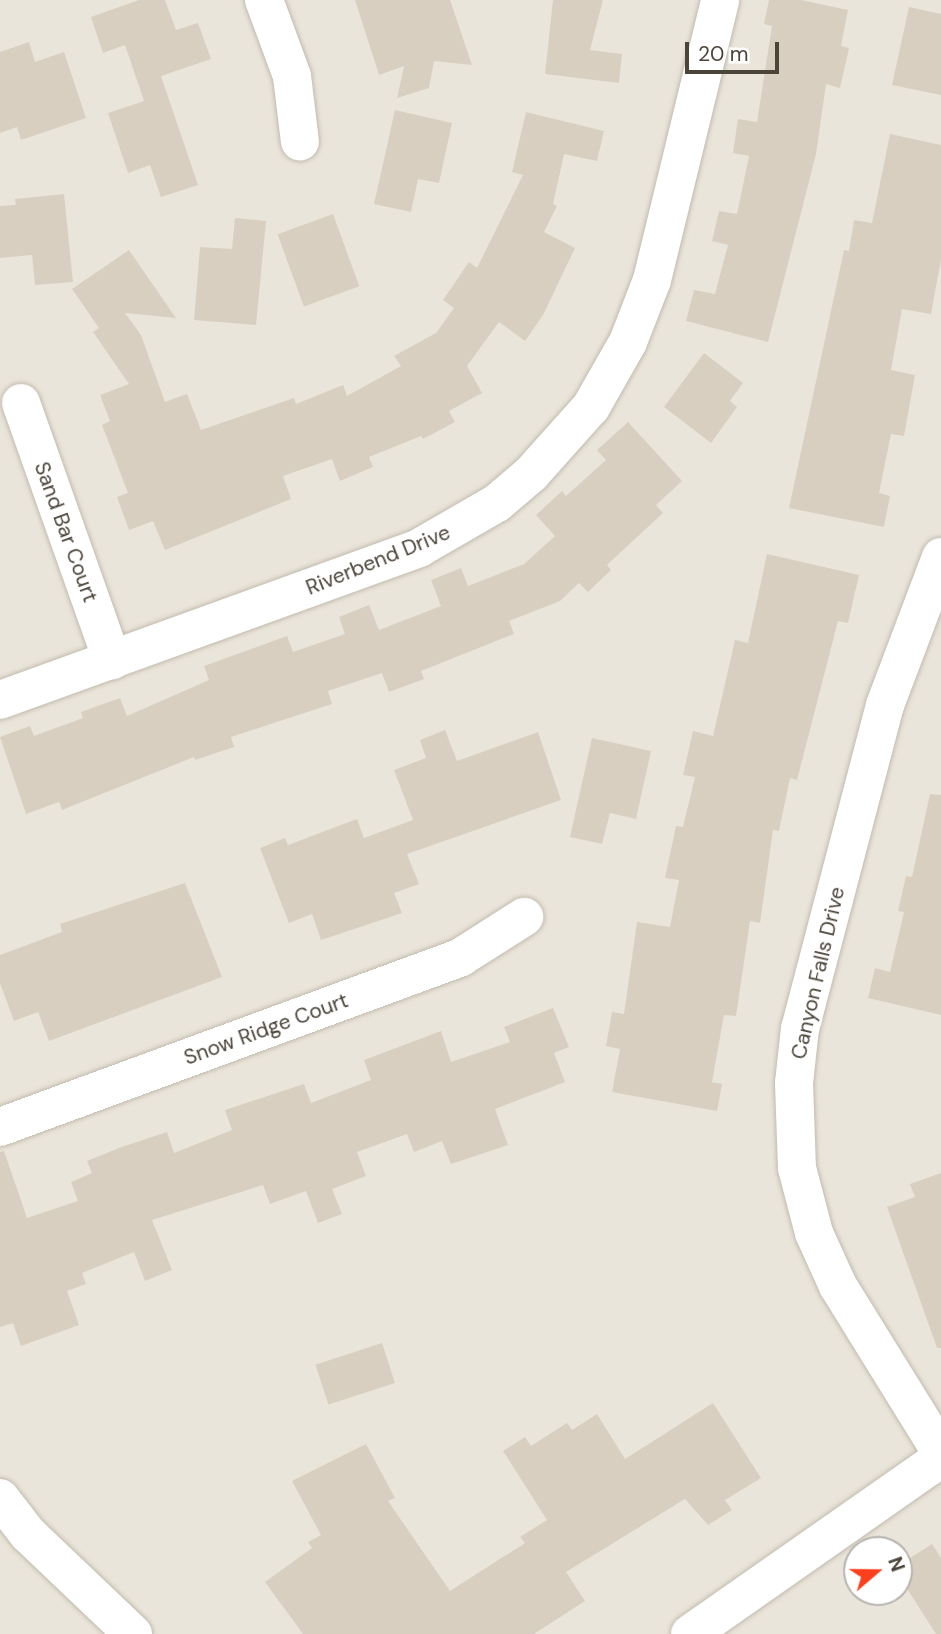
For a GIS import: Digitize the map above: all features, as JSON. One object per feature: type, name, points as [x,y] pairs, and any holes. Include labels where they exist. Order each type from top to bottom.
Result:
[{"type":"street","points":[[264,0],[292,76],[300,142]]},
{"type":"street","name":"Riverbend Drive","points":[[0,700],[419,548],[497,503],[568,436],[622,354],[652,280],[720,0]]},
{"type":"street","name":"Sand Bar Court","points":[[21,403],[112,660]]},
{"type":"street","name":"Canyon Falls Drive","points":[[941,558],[885,705],[800,1028],[794,1083],[797,1168],[814,1233],[838,1286],[941,1452]]},
{"type":"street","name":"Snow Ridge Court","points":[[0,1128],[461,957],[524,917]]},
{"type":"street","points":[[690,1634],[941,1458]]},
{"type":"street","points":[[0,1498],[27,1534],[133,1634]]},
{"type":"shaded area","points":[[0,0],[941,0],[941,1634],[0,1634]]},
{"type":"building","points":[[139,0],[165,0],[176,30],[198,23],[211,59],[161,76],[198,185],[161,197],[150,165],[128,173],[108,113],[144,101],[125,45],[103,53],[91,17]]},
{"type":"building","points":[[355,0],[450,0],[472,65],[434,61],[429,88],[397,98],[404,66],[379,75]]},
{"type":"building","points":[[553,0],[603,0],[590,50],[622,54],[619,83],[545,74]]},
{"type":"building","points":[[769,0],[801,0],[848,10],[841,46],[849,48],[840,88],[826,84],[816,154],[768,342],[686,321],[694,290],[715,294],[728,245],[712,241],[719,211],[737,214],[749,156],[733,153],[738,119],[757,122],[772,26],[764,24]]},
{"type":"building","points":[[909,7],[941,14],[941,95],[892,85]]},
{"type":"building","points":[[29,42],[35,62],[64,52],[86,118],[21,140],[17,127],[0,133],[0,52]]},
{"type":"building","points":[[395,110],[452,123],[439,183],[418,179],[411,212],[374,204]]},
{"type":"building","points":[[526,112],[604,131],[597,161],[564,154],[553,204],[557,206],[544,232],[575,248],[543,315],[525,341],[499,322],[467,366],[482,393],[449,411],[455,422],[423,439],[421,436],[369,457],[373,467],[340,481],[332,459],[283,476],[291,499],[165,550],[153,521],[129,530],[117,497],[128,493],[102,425],[110,421],[100,395],[129,384],[93,332],[99,328],[72,289],[129,250],[176,318],[125,313],[141,335],[165,402],[187,394],[201,430],[294,398],[296,404],[343,385],[347,396],[401,366],[394,356],[436,333],[454,308],[443,300],[469,262],[477,268],[523,175],[512,172]]},
{"type":"building","points":[[890,134],[941,145],[941,259],[931,314],[902,309],[891,370],[915,375],[904,436],[891,434],[879,493],[890,496],[884,527],[789,508],[844,250],[849,251],[854,220],[872,223]]},
{"type":"building","points":[[64,194],[73,282],[35,285],[32,255],[0,258],[0,206],[16,205],[15,199]]},
{"type":"building","points":[[333,214],[359,286],[304,307],[278,234]]},
{"type":"building","points":[[235,218],[266,221],[256,325],[194,320],[200,247],[232,249]]},
{"type":"building","points":[[704,353],[743,383],[730,401],[737,407],[711,443],[664,407]]},
{"type":"building","points":[[628,422],[682,481],[656,505],[663,513],[607,565],[611,570],[588,592],[579,583],[560,601],[509,621],[514,634],[421,671],[424,679],[389,692],[382,673],[328,691],[332,704],[231,737],[234,747],[195,760],[194,757],[62,810],[59,802],[26,814],[0,737],[30,726],[34,736],[83,718],[81,712],[120,698],[127,716],[209,680],[204,666],[287,636],[293,652],[345,634],[339,617],[369,605],[379,630],[441,606],[431,580],[461,568],[468,586],[524,564],[555,536],[536,515],[562,491],[566,496],[606,460],[597,450]]},
{"type":"building","points":[[767,554],[859,575],[848,623],[838,621],[797,780],[790,778],[779,831],[773,830],[760,923],[750,921],[736,1016],[724,1015],[712,1082],[722,1084],[717,1111],[612,1092],[620,1049],[606,1046],[612,1012],[624,1014],[637,922],[670,927],[679,880],[665,878],[676,826],[683,827],[695,777],[683,775],[693,731],[713,736],[735,640],[748,643]]},
{"type":"building","points":[[445,730],[457,761],[538,732],[561,800],[407,854],[419,884],[394,893],[402,913],[321,940],[312,914],[289,923],[260,848],[285,838],[288,845],[357,819],[364,838],[413,820],[394,770],[426,758],[420,740]]},
{"type":"building","points":[[592,738],[651,751],[636,819],[610,813],[602,844],[570,837]]},
{"type":"building","points":[[930,794],[941,795],[941,1015],[868,998],[875,968],[890,972],[904,912],[898,911],[906,876],[912,877]]},
{"type":"building","points":[[185,883],[222,977],[49,1041],[38,1012],[14,1021],[0,983],[0,955],[62,932],[60,924]]},
{"type":"building","points":[[553,1008],[569,1047],[554,1053],[565,1082],[495,1109],[508,1145],[451,1164],[442,1141],[414,1152],[407,1134],[357,1152],[366,1176],[332,1189],[342,1214],[318,1223],[306,1191],[270,1204],[263,1185],[152,1220],[172,1270],[145,1281],[134,1252],[82,1273],[86,1284],[67,1291],[79,1325],[21,1346],[13,1323],[0,1327],[0,1152],[4,1151],[27,1218],[78,1201],[71,1182],[92,1173],[87,1161],[119,1148],[167,1132],[174,1153],[232,1130],[225,1110],[304,1084],[311,1103],[371,1080],[364,1060],[441,1031],[451,1062],[510,1042],[504,1027]]},
{"type":"building","points":[[941,1173],[941,1348],[937,1348],[887,1207],[915,1197],[910,1184]]},
{"type":"building","points":[[382,1343],[395,1383],[328,1405],[315,1365]]},
{"type":"building","points":[[713,1403],[761,1478],[725,1500],[732,1510],[708,1525],[685,1499],[566,1572],[585,1601],[534,1634],[303,1634],[265,1582],[312,1548],[308,1542],[321,1535],[292,1481],[366,1444],[395,1498],[388,1501],[450,1591],[525,1543],[520,1537],[547,1520],[503,1451],[525,1437],[531,1446],[567,1423],[572,1430],[597,1414],[625,1459]]},
{"type":"building","points":[[932,1544],[941,1558],[941,1634],[936,1634],[913,1598],[913,1556]]}]
